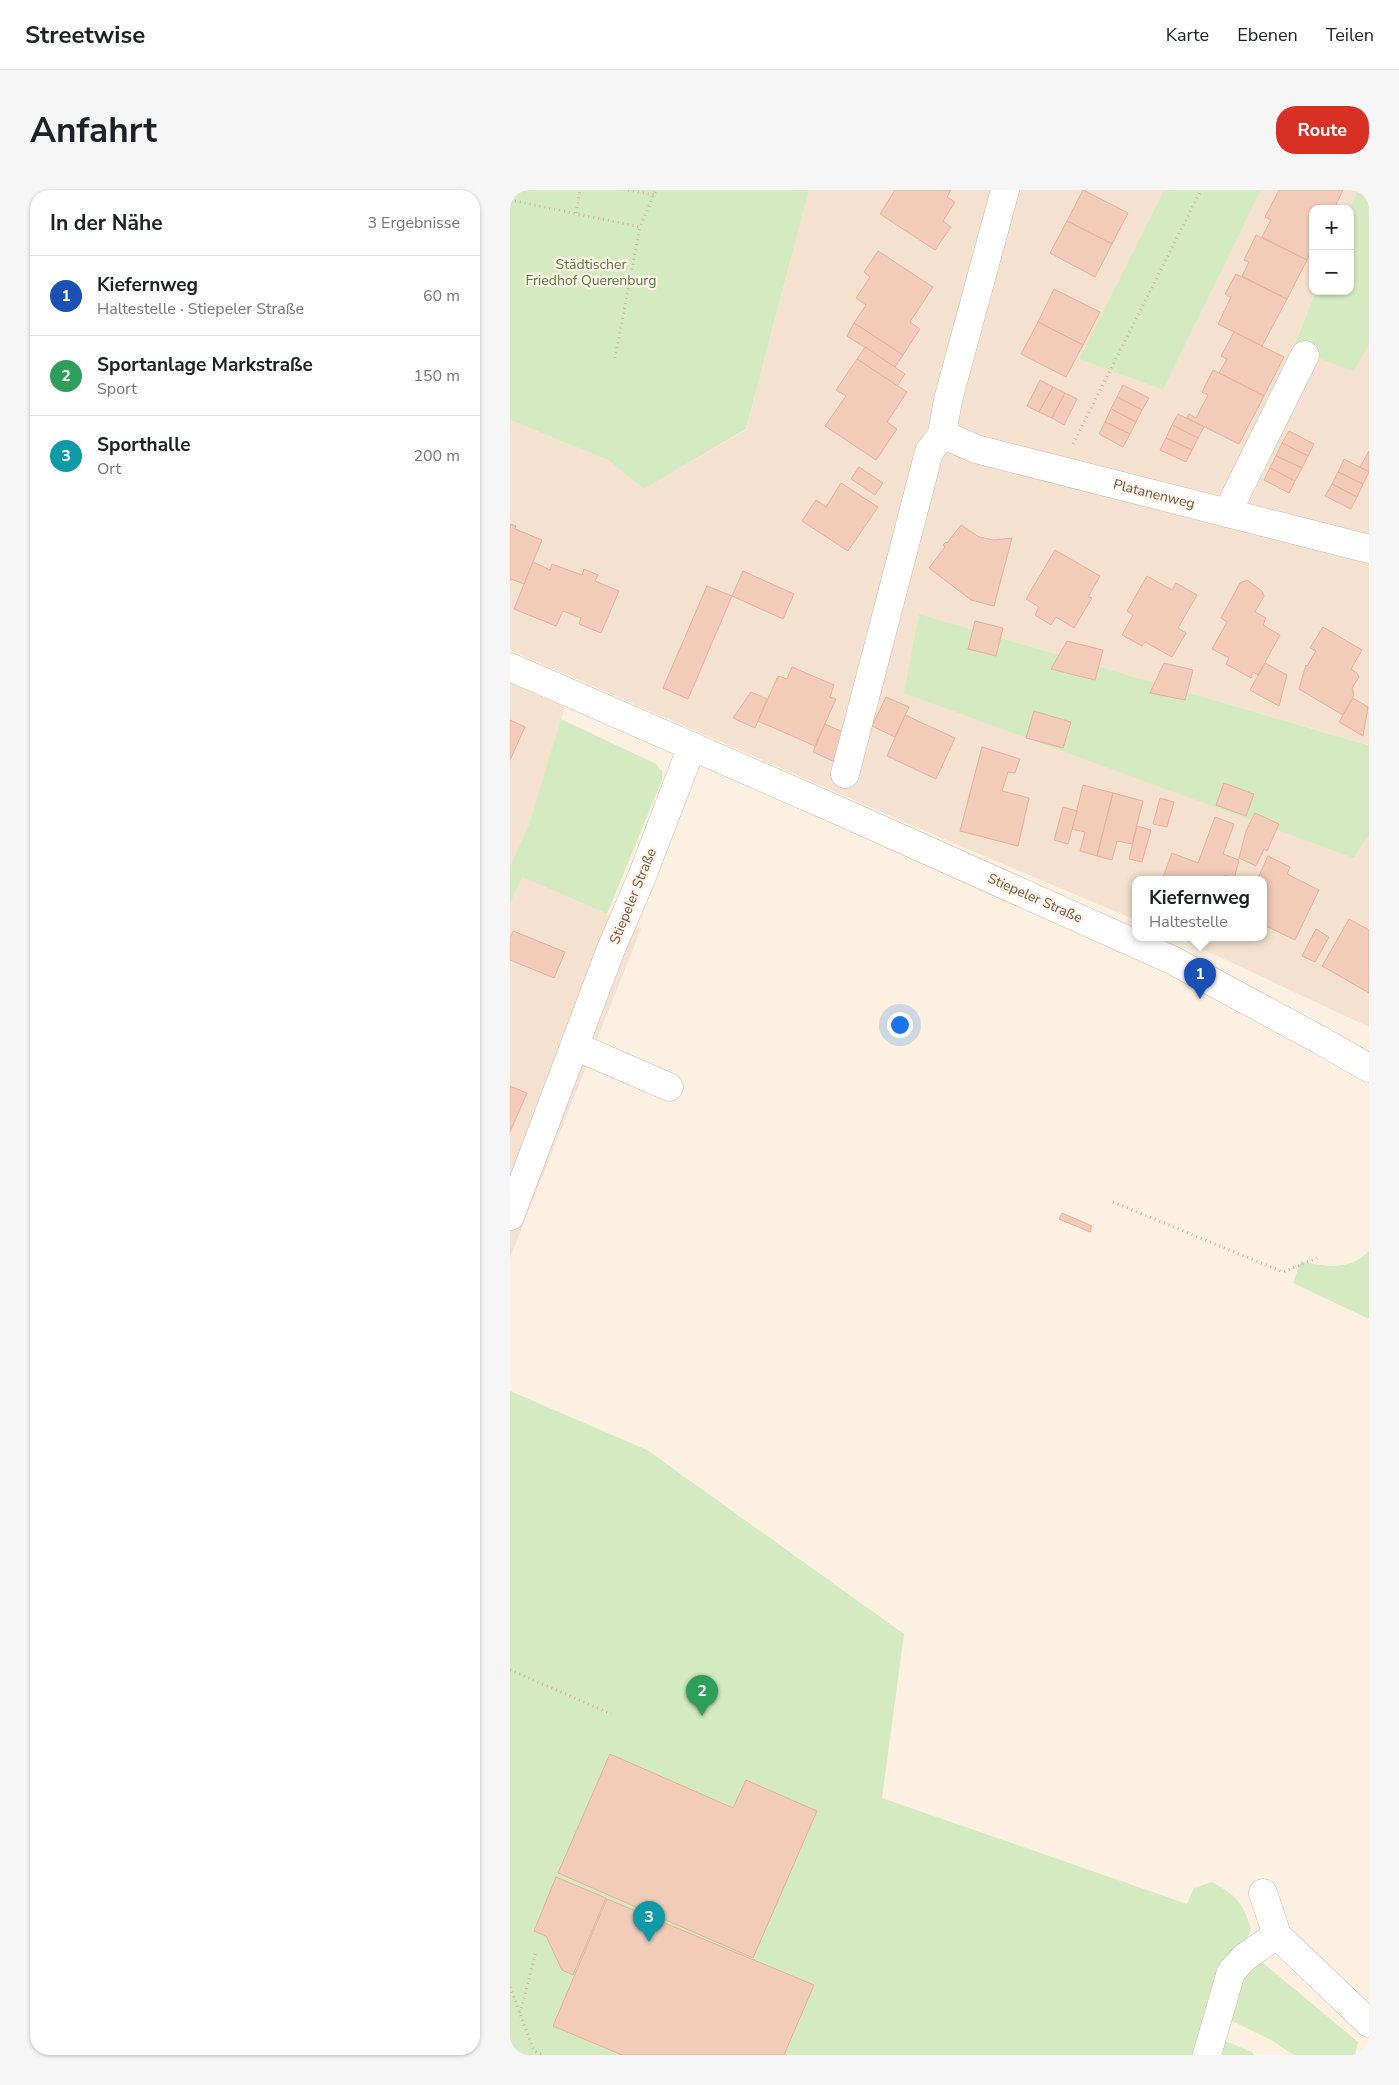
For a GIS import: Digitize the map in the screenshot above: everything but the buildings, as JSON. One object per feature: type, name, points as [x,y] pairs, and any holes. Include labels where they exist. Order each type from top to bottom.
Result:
[{"type":"street","points":[[845,774],[928,452],[942,434],[948,400],[1005,190]]},
{"type":"street","points":[[1227,513],[1305,355]]},
{"type":"street","name":"Platanenweg","points":[[942,434],[976,449],[1369,549]]},
{"type":"street","name":"Stiepeler Straße","points":[[510,667],[1172,960],[1369,1068]]},
{"type":"street","name":"Stiepeler Straße","points":[[510,1216],[611,949],[692,746]]},
{"type":"street","points":[[575,1046],[669,1087]]},
{"type":"street","points":[[1263,1893],[1277,1934],[1369,2023]]},
{"type":"street","points":[[1207,2055],[1231,1972],[1244,1957],[1277,1934]]},
{"type":"path","points":[[576,213],[580,190]]},
{"type":"path","points":[[615,358],[640,227],[656,192],[628,190]]},
{"type":"path","points":[[1061,470],[1201,190]]},
{"type":"path","points":[[510,200],[640,227]]},
{"type":"path","points":[[1113,1202],[1282,1272],[1320,1257]]},
{"type":"path","points":[[510,1670],[611,1714]]},
{"type":"path","points":[[520,2014],[536,1951]]},
{"type":"path","points":[[510,1987],[534,2051],[543,2055]]},
{"type":"shaded area","points":[[809,190],[1164,190],[1079,359],[1163,390],[1261,190],[1357,190],[1351,205],[1309,205],[1309,295],[1314,295],[1293,347],[1354,372],[1369,344],[1369,745],[919,614],[1354,858],[1369,835],[1369,1027],[1185,941],[1267,941],[1267,876],[1132,876],[1132,918],[944,839],[510,650],[510,420],[608,460],[644,489],[746,430]]},
{"type":"shaded area","points":[[510,683],[565,707],[529,824],[510,866]]},
{"type":"shaded area","points":[[522,877],[641,929],[510,1258],[510,904]]},
{"type":"green space","name":"Städtischer Friedhof Querenburg","points":[[510,190],[809,190],[746,429],[644,489],[608,460],[510,420]]},
{"type":"green space","points":[[1164,190],[1261,190],[1163,390],[1079,359]]},
{"type":"green space","points":[[1357,190],[1369,190],[1369,344],[1354,372],[1293,348],[1314,295],[1354,295],[1354,205],[1351,205]]},
{"type":"green space","points":[[919,614],[1368,745],[1369,743],[1369,835],[1354,858],[904,693]]},
{"type":"green space","points":[[561,719],[656,764],[662,772],[662,780],[607,914],[522,877],[510,904],[510,866],[529,824]]},
{"type":"green space","points":[[1369,1251],[1369,1319],[1293,1283],[1301,1261],[1337,1266],[1354,1262]]},
{"type":"green space","points":[[510,1391],[647,1450],[904,1634],[882,1798],[1187,1904],[1194,1888],[1212,1882],[1233,1896],[1242,1906],[1251,1929],[1197,2055],[510,2055]]},
{"type":"green space","points":[[1252,1959],[1263,1963],[1358,2042],[1355,2055],[1294,2055],[1271,2040],[1226,2018],[1240,1968]]},
{"type":"green space","points":[[1225,2041],[1252,2052],[1254,2055],[1215,2055]]},
{"type":"place","name":"Kiefernweg","points":[[1200,999]]},
{"type":"place","name":"Sportanlage Markstraße","points":[[702,1716]]},
{"type":"place","name":"Sporthalle","points":[[649,1942]]}]
